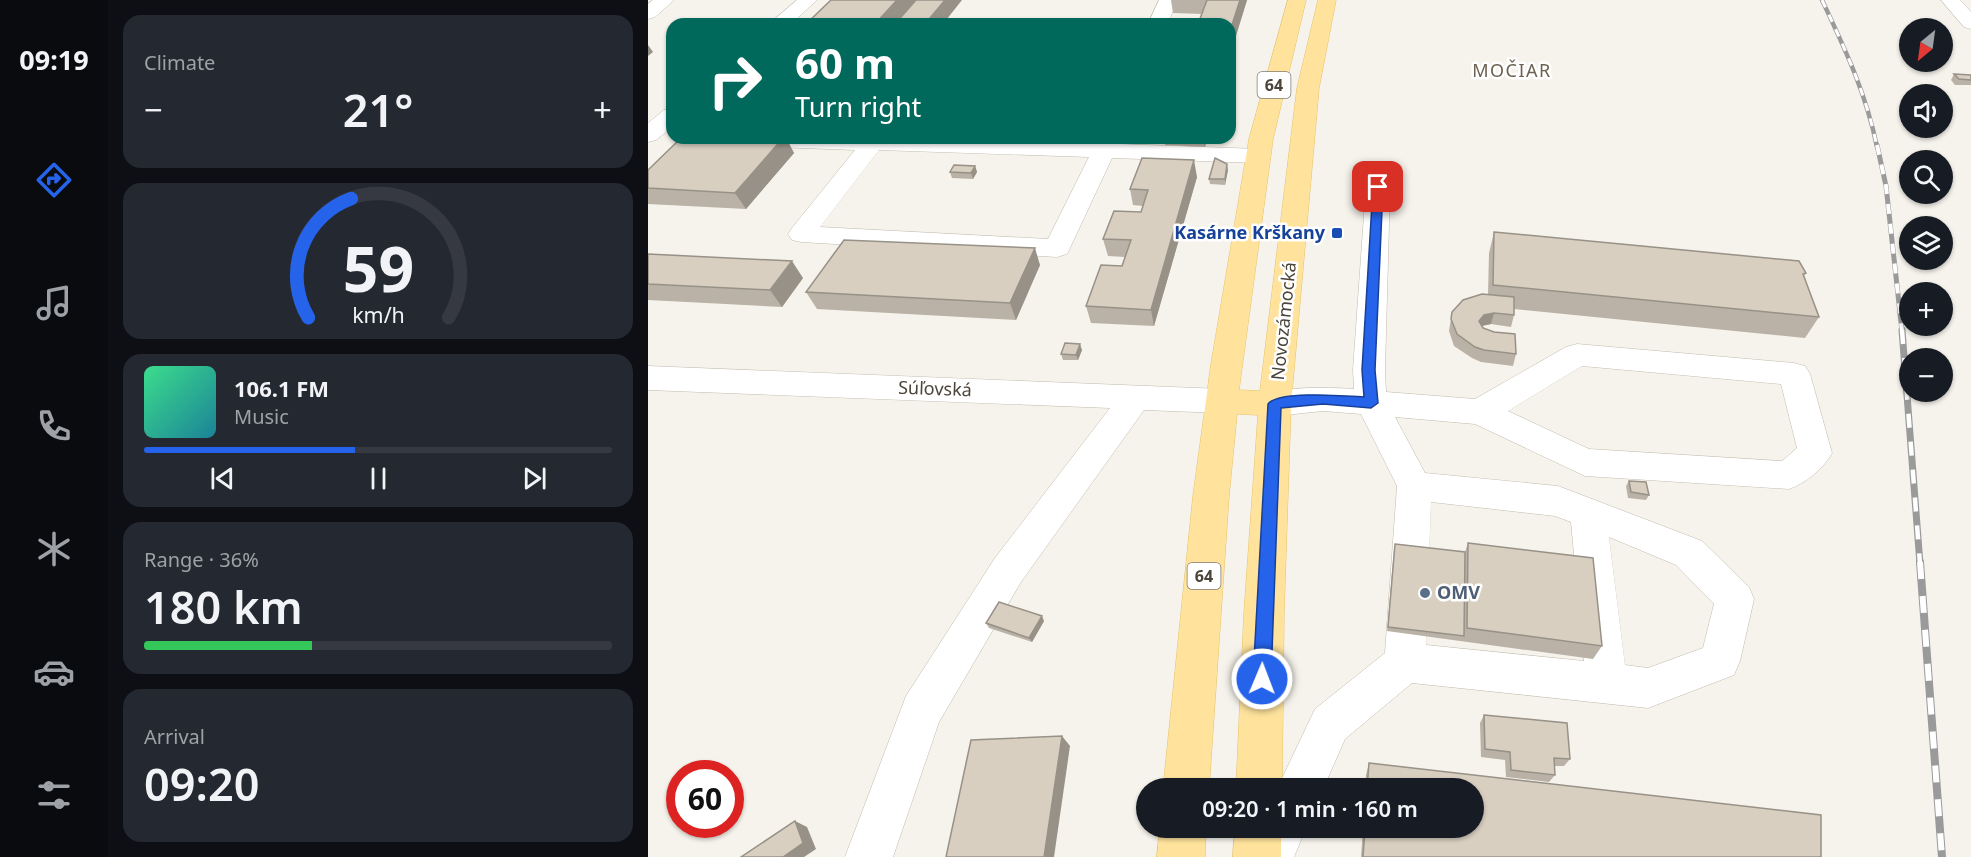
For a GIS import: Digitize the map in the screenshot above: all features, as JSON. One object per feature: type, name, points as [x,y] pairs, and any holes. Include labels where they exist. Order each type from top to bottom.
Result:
[{"type":"main road","name":"64","points":[[1187,778],[1211,496],[1226,364],[1259,156],[1277,72],[1297,0]]},
{"type":"main road","name":"Novozámocká","points":[[1259,778],[1264,613],[1275,404],[1308,87],[1327,0]]},
{"type":"main road","points":[[1259,156],[1300,156]]},
{"type":"main road","points":[[1222,401],[1275,404]]},
{"type":"main road","points":[[1180,857],[1182,838]]},
{"type":"main road","points":[[1257,857],[1258,838]]},
{"type":"street","points":[[648,13],[665,0]]},
{"type":"street","points":[[787,18],[808,0]]},
{"type":"street","points":[[1160,18],[1168,0]]},
{"type":"street","points":[[1950,0],[1971,23]]},
{"type":"street","points":[[648,135],[666,120]]},
{"type":"street","points":[[648,135],[666,136]]},
{"type":"street","points":[[1108,144],[1057,248],[801,234],[872,144],[1108,144],[1259,156]]},
{"type":"street","points":[[1378,187],[1369,370],[1371,403],[1413,486],[1405,663]]},
{"type":"street","points":[[1275,404],[1323,399],[1480,412],[1585,462],[1789,475],[1815,453],[1794,374],[1576,355],[1480,412]]},
{"type":"street","name":"Súľovská","points":[[648,378],[1222,401]]},
{"type":"street","points":[[869,857],[921,711],[1008,570],[1137,396]]},
{"type":"street","points":[[1305,778],[1330,724],[1405,663],[1648,688],[1720,661],[1735,599],[1689,553],[1558,501],[1413,486]]},
{"type":"street","points":[[1588,513],[1607,684]]},
{"type":"street","points":[[1269,857],[1278,838]]},
{"type":"building","points":[[831,0],[897,0],[880,18],[812,18]]},
{"type":"building","points":[[916,0],[945,0],[930,18],[900,18]]},
{"type":"building","points":[[1207,0],[1240,0],[1234,18],[1200,18]]},
{"type":"building","points":[[1954,74],[1971,75],[1971,80],[1959,79]]},
{"type":"building","points":[[675,144],[778,144],[735,193],[648,188],[648,170]]},
{"type":"building","points":[[1142,158],[1194,160],[1151,310],[1086,306],[1101,265],[1122,266],[1131,240],[1103,239],[1114,211],[1141,212],[1148,190],[1130,189]]},
{"type":"building","points":[[1215,158],[1227,164],[1225,179],[1209,179]]},
{"type":"building","points":[[954,165],[975,166],[971,173],[950,172]]},
{"type":"building","points":[[1494,232],[1799,261],[1806,273],[1803,274],[1819,317],[1493,285]]},
{"type":"building","points":[[844,240],[1035,248],[1010,303],[806,292]]},
{"type":"building","points":[[648,254],[792,261],[770,290],[648,284]]},
{"type":"building","points":[[1482,294],[1514,297],[1514,315],[1494,313],[1484,315],[1479,321],[1483,328],[1494,332],[1515,334],[1516,354],[1475,347],[1457,334],[1451,319],[1452,312],[1463,300]]},
{"type":"building","points":[[1065,343],[1080,344],[1076,355],[1061,354]]},
{"type":"building","points":[[1629,481],[1646,482],[1649,495],[1631,492]]},
{"type":"building","points":[[1468,543],[1593,558],[1602,646],[1467,628]]},
{"type":"building","points":[[1395,544],[1465,552],[1464,636],[1388,627]]},
{"type":"building","points":[[999,602],[1042,616],[1029,638],[986,623]]},
{"type":"building","points":[[1484,715],[1567,723],[1570,759],[1554,758],[1555,775],[1511,770],[1510,752],[1485,749]]},
{"type":"building","points":[[1062,736],[1044,857],[946,857],[971,740]]},
{"type":"building","points":[[1369,763],[1821,815],[1821,857],[1363,857],[1364,838],[1484,838],[1484,778],[1368,778]]},
{"type":"building","points":[[795,821],[803,843],[783,857],[741,857]]},
{"type":"railway","points":[[1822,0],[1861,90],[1877,147]]},
{"type":"railway","points":[[1877,145],[1886,186],[1899,304]]},
{"type":"railway","points":[[1902,336],[1920,564]]},
{"type":"railway","points":[[1920,562],[1942,857]]},
{"type":"place","name":"Kasárne Krškany","points":[[1337,233]]},
{"type":"place","name":"OMV","points":[[1425,593]]},
{"type":"district","name":"MOČIAR","points":[[1512,71]]},
{"type":"route","points":[[1262,679],[1275,404],[1323,399],[1371,403],[1369,370],[1378,187]]}]
